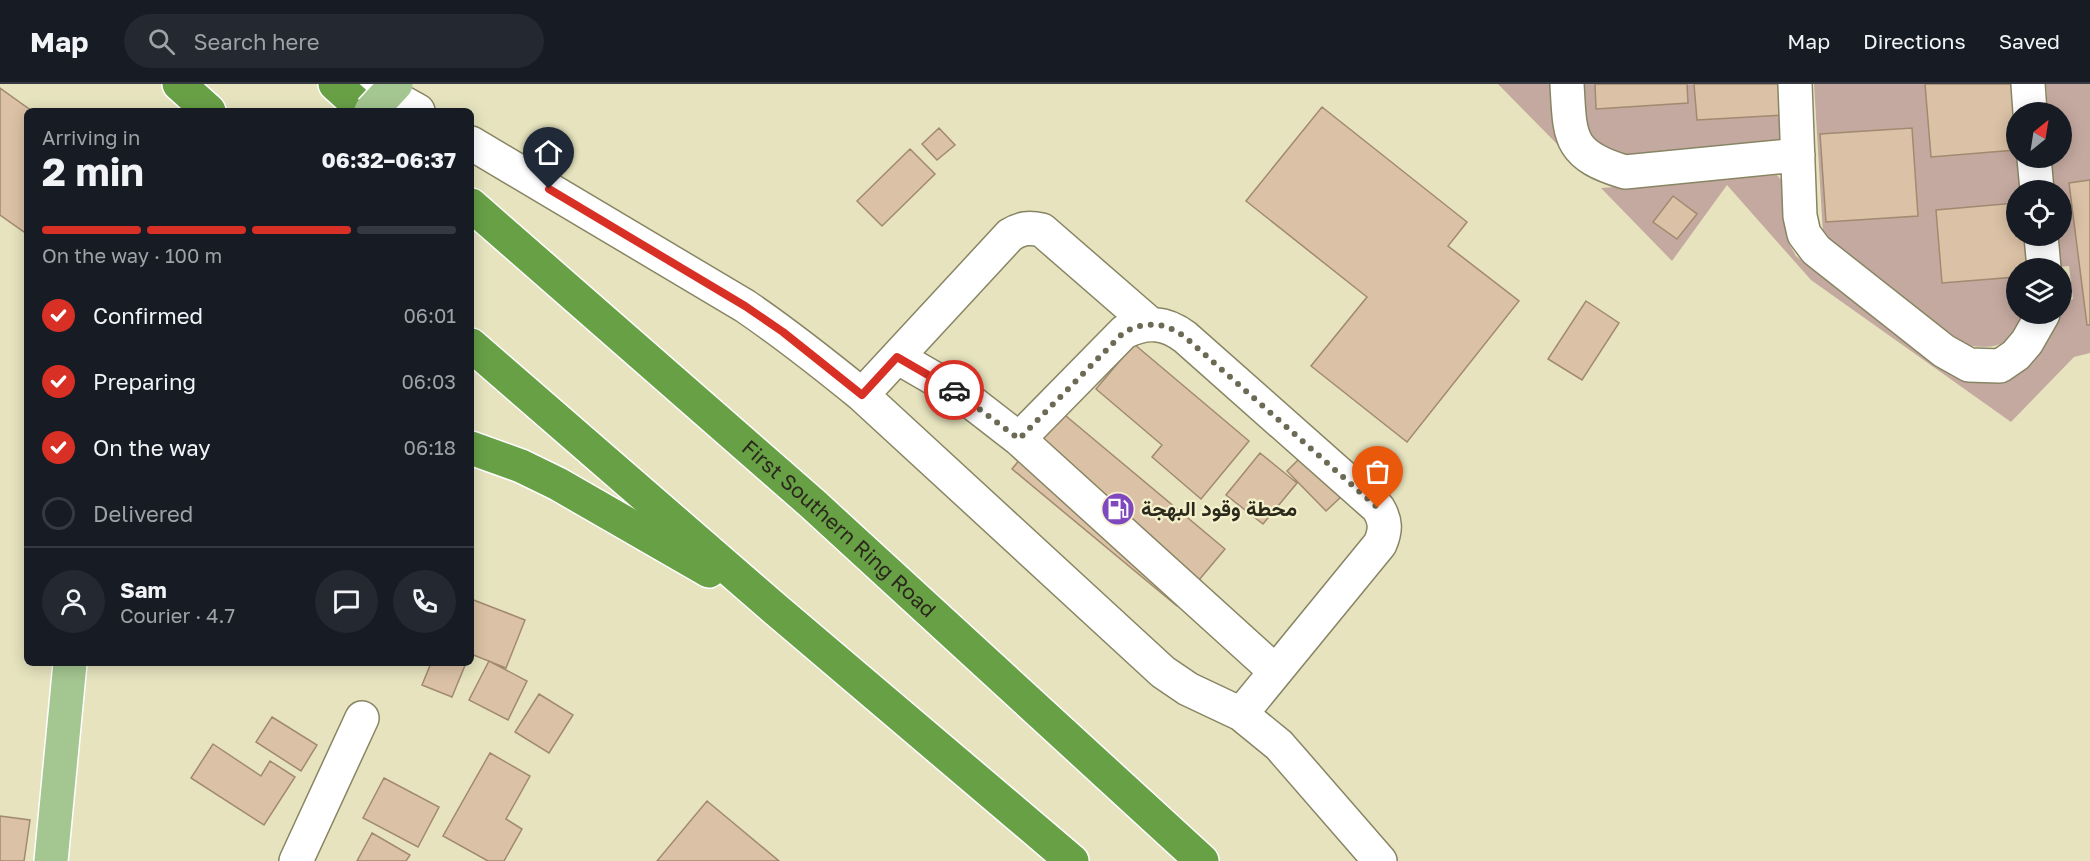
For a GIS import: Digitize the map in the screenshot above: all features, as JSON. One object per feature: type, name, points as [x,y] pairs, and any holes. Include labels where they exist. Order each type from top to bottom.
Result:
[{"type":"highway","points":[[179,84],[206,108]]},
{"type":"highway","points":[[335,84],[362,108]]},
{"type":"highway","name":"First Southern Ring Road","points":[[474,208],[814,505],[1202,861]]},
{"type":"highway","points":[[474,348],[774,609],[1072,861]]},
{"type":"highway","points":[[474,449],[521,466],[558,484],[774,609]]},
{"type":"main road","points":[[374,108],[396,84]]},
{"type":"main road","points":[[51,861],[70,666]]},
{"type":"street","points":[[370,84],[413,108]]},
{"type":"street","points":[[1567,84],[1569,124],[1577,148],[1587,157],[1605,166],[1625,172],[1798,155]]},
{"type":"street","points":[[1795,84],[1800,216],[1804,234],[1816,250],[1944,351],[1969,364],[2000,366],[2016,355],[2028,342],[2038,324]]},
{"type":"street","points":[[2028,84],[2029,102]]},
{"type":"street","points":[[474,145],[745,306],[783,332],[862,395],[1163,672],[1188,689],[1240,714],[1279,744],[1380,861]]},
{"type":"street","points":[[862,395],[1010,235],[1019,230],[1030,228],[1042,230],[1149,323]]},
{"type":"street","points":[[1019,439],[1124,332],[1149,323],[1162,324],[1185,337],[1371,501],[1383,516],[1385,525],[1380,544],[1240,714]]},
{"type":"street","points":[[897,357],[961,394],[1019,439],[1275,671]]},
{"type":"street","points":[[296,861],[362,717]]},
{"type":"shaded area","points":[[1498,84],[1554,84],[1558,145]]},
{"type":"shaded area","points":[[1579,84],[1785,84],[1790,144],[1618,159],[1585,133]]},
{"type":"shaded area","points":[[1814,84],[2015,84],[2015,102],[2006,102],[2006,168],[2022,168],[2022,180],[2006,180],[2006,246],[2028,246],[2028,258],[2006,258],[2006,324],[2020,324],[2003,343],[1988,347],[1966,345],[1831,244],[1823,234]]},
{"type":"shaded area","points":[[2046,84],[2090,84],[2090,353],[2074,357],[2011,422],[1811,280],[1727,185],[1672,261],[1601,188],[1777,175],[1783,182],[1788,242],[1796,256],[1917,347],[2040,352],[2056,324],[2072,324],[2073,299],[2072,258],[2058,258],[2057,246],[2072,246],[2072,180],[2052,180],[2052,168],[2072,168],[2072,102],[2047,102]]},
{"type":"building","points":[[1595,84],[1687,84],[1688,103],[1596,109]]},
{"type":"building","points":[[1694,84],[1783,84],[1785,115],[1697,120]]},
{"type":"building","points":[[1925,84],[2014,84],[2015,102],[2006,102],[2006,151],[1931,157]]},
{"type":"building","points":[[0,88],[28,108],[24,108],[24,232],[0,215]]},
{"type":"building","points":[[1322,107],[1467,222],[1448,246],[1519,301],[1407,442],[1311,366],[1367,297],[1246,201]]},
{"type":"building","points":[[939,128],[955,145],[937,160],[922,144]]},
{"type":"building","points":[[1912,128],[1918,216],[1826,222],[1820,134]]},
{"type":"building","points":[[910,149],[935,174],[882,226],[857,201]]},
{"type":"building","points":[[2090,180],[2090,325],[2087,325],[2072,207],[2072,183]]},
{"type":"building","points":[[1673,196],[1697,214],[1677,239],[1653,222]]},
{"type":"building","points":[[2006,204],[2006,246],[2027,246],[2028,258],[2006,258],[2006,278],[1942,283],[1936,210]]},
{"type":"building","points":[[1586,301],[1619,323],[1582,380],[1548,359]]},
{"type":"building","points":[[1134,344],[1249,441],[1201,499],[1152,457],[1162,445],[1096,389]]},
{"type":"building","name":"محطة وقود البهجة","points":[[1060,411],[1225,549],[1177,606],[1012,469]]},
{"type":"building","points":[[1260,453],[1297,483],[1263,524],[1226,495]]},
{"type":"building","points":[[1303,455],[1343,495],[1326,511],[1287,471]]},
{"type":"building","points":[[474,600],[525,620],[506,668],[474,655]]},
{"type":"building","points":[[489,661],[527,681],[508,720],[469,700]]},
{"type":"building","points":[[430,666],[465,666],[452,697],[422,685]]},
{"type":"building","points":[[539,694],[573,715],[549,753],[515,732]]},
{"type":"building","points":[[272,717],[317,745],[301,771],[256,742]]},
{"type":"building","points":[[213,744],[261,776],[270,761],[295,777],[264,825],[191,778]]},
{"type":"building","points":[[490,753],[530,776],[506,819],[522,829],[504,861],[488,861],[443,836]]},
{"type":"building","points":[[384,778],[439,807],[418,847],[363,818]]},
{"type":"building","points":[[707,801],[779,861],[657,861]]},
{"type":"building","points":[[0,816],[30,820],[24,861],[0,861]]},
{"type":"building","points":[[372,833],[410,855],[406,861],[357,861]]},
{"type":"way so far","points":[[954,390],[1019,439],[1124,332],[1149,323],[1162,324],[1185,337],[1378,508]]},
{"type":"place","name":"محطة وقود البهجة","points":[[1118,509]]},
{"type":"route","points":[[549,189],[745,306],[783,332],[862,395],[897,357],[954,390]]}]
